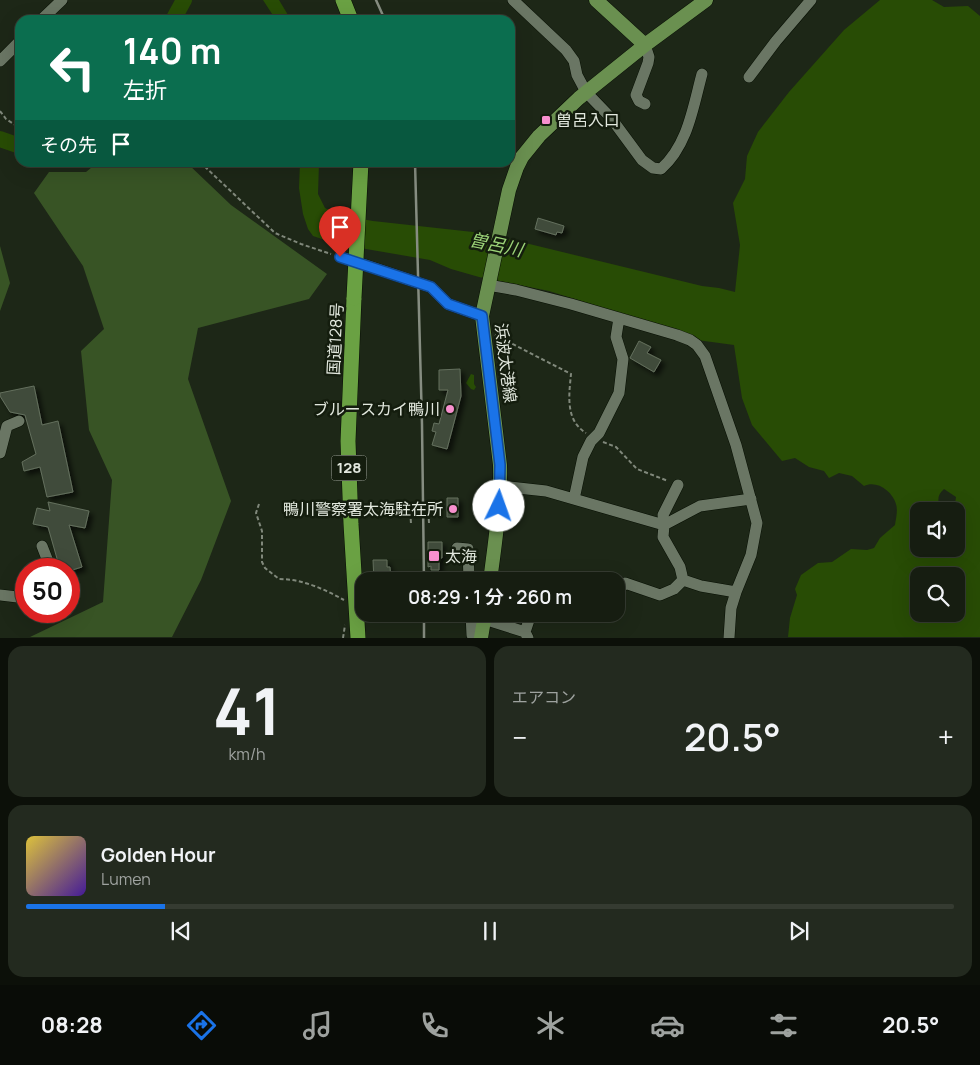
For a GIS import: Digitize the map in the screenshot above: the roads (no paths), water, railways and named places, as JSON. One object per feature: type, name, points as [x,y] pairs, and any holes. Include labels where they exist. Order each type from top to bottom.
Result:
[{"type":"highway","points":[[343,0],[349,15]]},
{"type":"highway","name":"国道128号","points":[[358,638],[348,441],[361,167]]},
{"type":"main road","points":[[596,0],[645,45]]},
{"type":"main road","name":"浜波太港線","points":[[491,572],[500,486],[498,445],[483,322],[488,283],[509,190],[522,157],[549,126],[586,92],[706,0]]},
{"type":"main road","points":[[481,638],[483,622]]},
{"type":"street","points":[[46,15],[62,0]]},
{"type":"street","points":[[512,0],[566,50],[574,61],[577,75],[586,92],[610,118],[642,160],[653,168],[661,169],[669,162],[686,134],[702,74]]},
{"type":"street","points":[[749,77],[776,41],[811,0]]},
{"type":"street","points":[[645,45],[649,57],[648,63],[636,95],[639,101],[645,104]]},
{"type":"street","points":[[0,61],[15,46]]},
{"type":"street","points":[[340,257],[431,287],[448,304],[483,322]]},
{"type":"street","points":[[488,283],[677,335],[697,345],[705,356],[736,445],[757,523],[751,555],[731,608],[729,638]]},
{"type":"street","points":[[574,499],[582,457],[599,433],[619,392],[624,360],[616,336],[619,318]]},
{"type":"street","points":[[0,453],[8,426],[19,421]]},
{"type":"street","points":[[678,485],[663,515],[663,537],[680,567],[684,580]]},
{"type":"street","points":[[500,486],[546,490],[664,526],[700,506],[752,499]]},
{"type":"street","points":[[42,546],[47,558]]},
{"type":"street","points":[[457,548],[468,550],[469,572]]},
{"type":"street","points":[[684,580],[701,586],[736,592]]},
{"type":"street","points":[[625,583],[660,595],[674,589],[684,580]]},
{"type":"street","points":[[0,595],[15,597]]},
{"type":"street","points":[[471,622],[472,635],[475,638]]},
{"type":"street","points":[[497,622],[526,635],[529,622]]},
{"type":"water","points":[[263,0],[279,0],[288,15],[273,15]]},
{"type":"water","points":[[880,0],[932,0],[944,7],[968,6],[980,16],[980,637],[788,637],[790,618],[797,595],[795,589],[801,575],[818,563],[832,562],[851,549],[867,550],[874,548],[880,538],[895,525],[897,507],[888,491],[874,484],[864,486],[852,476],[839,473],[829,478],[824,471],[809,467],[795,458],[782,461],[752,425],[742,398],[734,345],[697,340],[549,291],[479,277],[451,269],[430,260],[366,249],[313,236],[308,229],[303,214],[299,188],[300,167],[319,167],[318,194],[325,208],[339,215],[373,221],[473,232],[702,286],[735,292],[740,245],[733,203],[745,179],[747,156],[758,132],[789,92],[844,30]]},
{"type":"water","points":[[471,374],[474,375],[476,387],[474,390],[466,383]]},
{"type":"waterway","name":"曽呂川","points":[[176,15],[184,0]]},
{"type":"waterway","name":"曽呂川","points":[[0,139],[15,144]]},
{"type":"railway","points":[[376,0],[383,15]]},
{"type":"railway","points":[[415,167],[424,572]]},
{"type":"railway","points":[[424,622],[424,638]]},
{"type":"place","name":"曽呂入口","points":[[546,120]]},
{"type":"place","name":"ブルースカイ鴨川","points":[[450,409]]},
{"type":"place","name":"鴨川警察署太海駐在所","points":[[453,509]]},
{"type":"place","name":"太海","points":[[434,556]]}]
